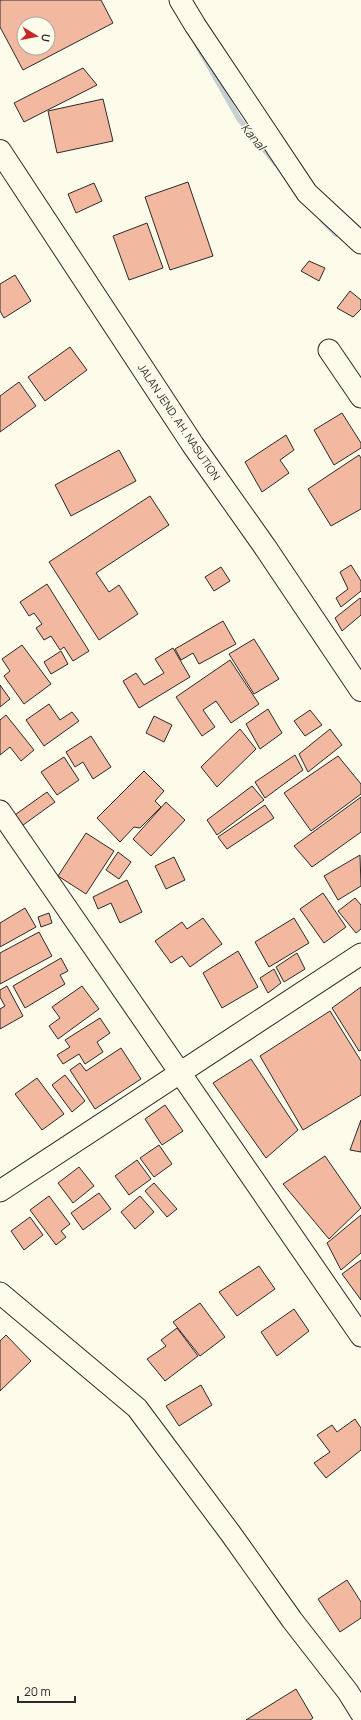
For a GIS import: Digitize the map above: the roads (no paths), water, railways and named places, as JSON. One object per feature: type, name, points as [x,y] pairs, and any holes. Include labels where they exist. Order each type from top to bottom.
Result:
[{"type":"highway","name":"JALAN JEND. AH. NASUTION","points":[[0,151],[193,445],[265,547],[361,690]]},
{"type":"street","points":[[180,0],[194,25],[307,193],[361,243]]},
{"type":"street","points":[[328,350],[361,397]]},
{"type":"street","points":[[0,811],[181,1072],[361,1336]]},
{"type":"street","points":[[0,1191],[361,954]]},
{"type":"street","points":[[0,1293],[137,1408],[231,1534],[292,1620],[348,1692],[361,1713]]},
{"type":"waterway","name":"Kanal","points":[[197,45],[239,119],[276,164]]},
{"type":"waterway","name":"Kanal","points":[[322,220],[336,234]]}]
